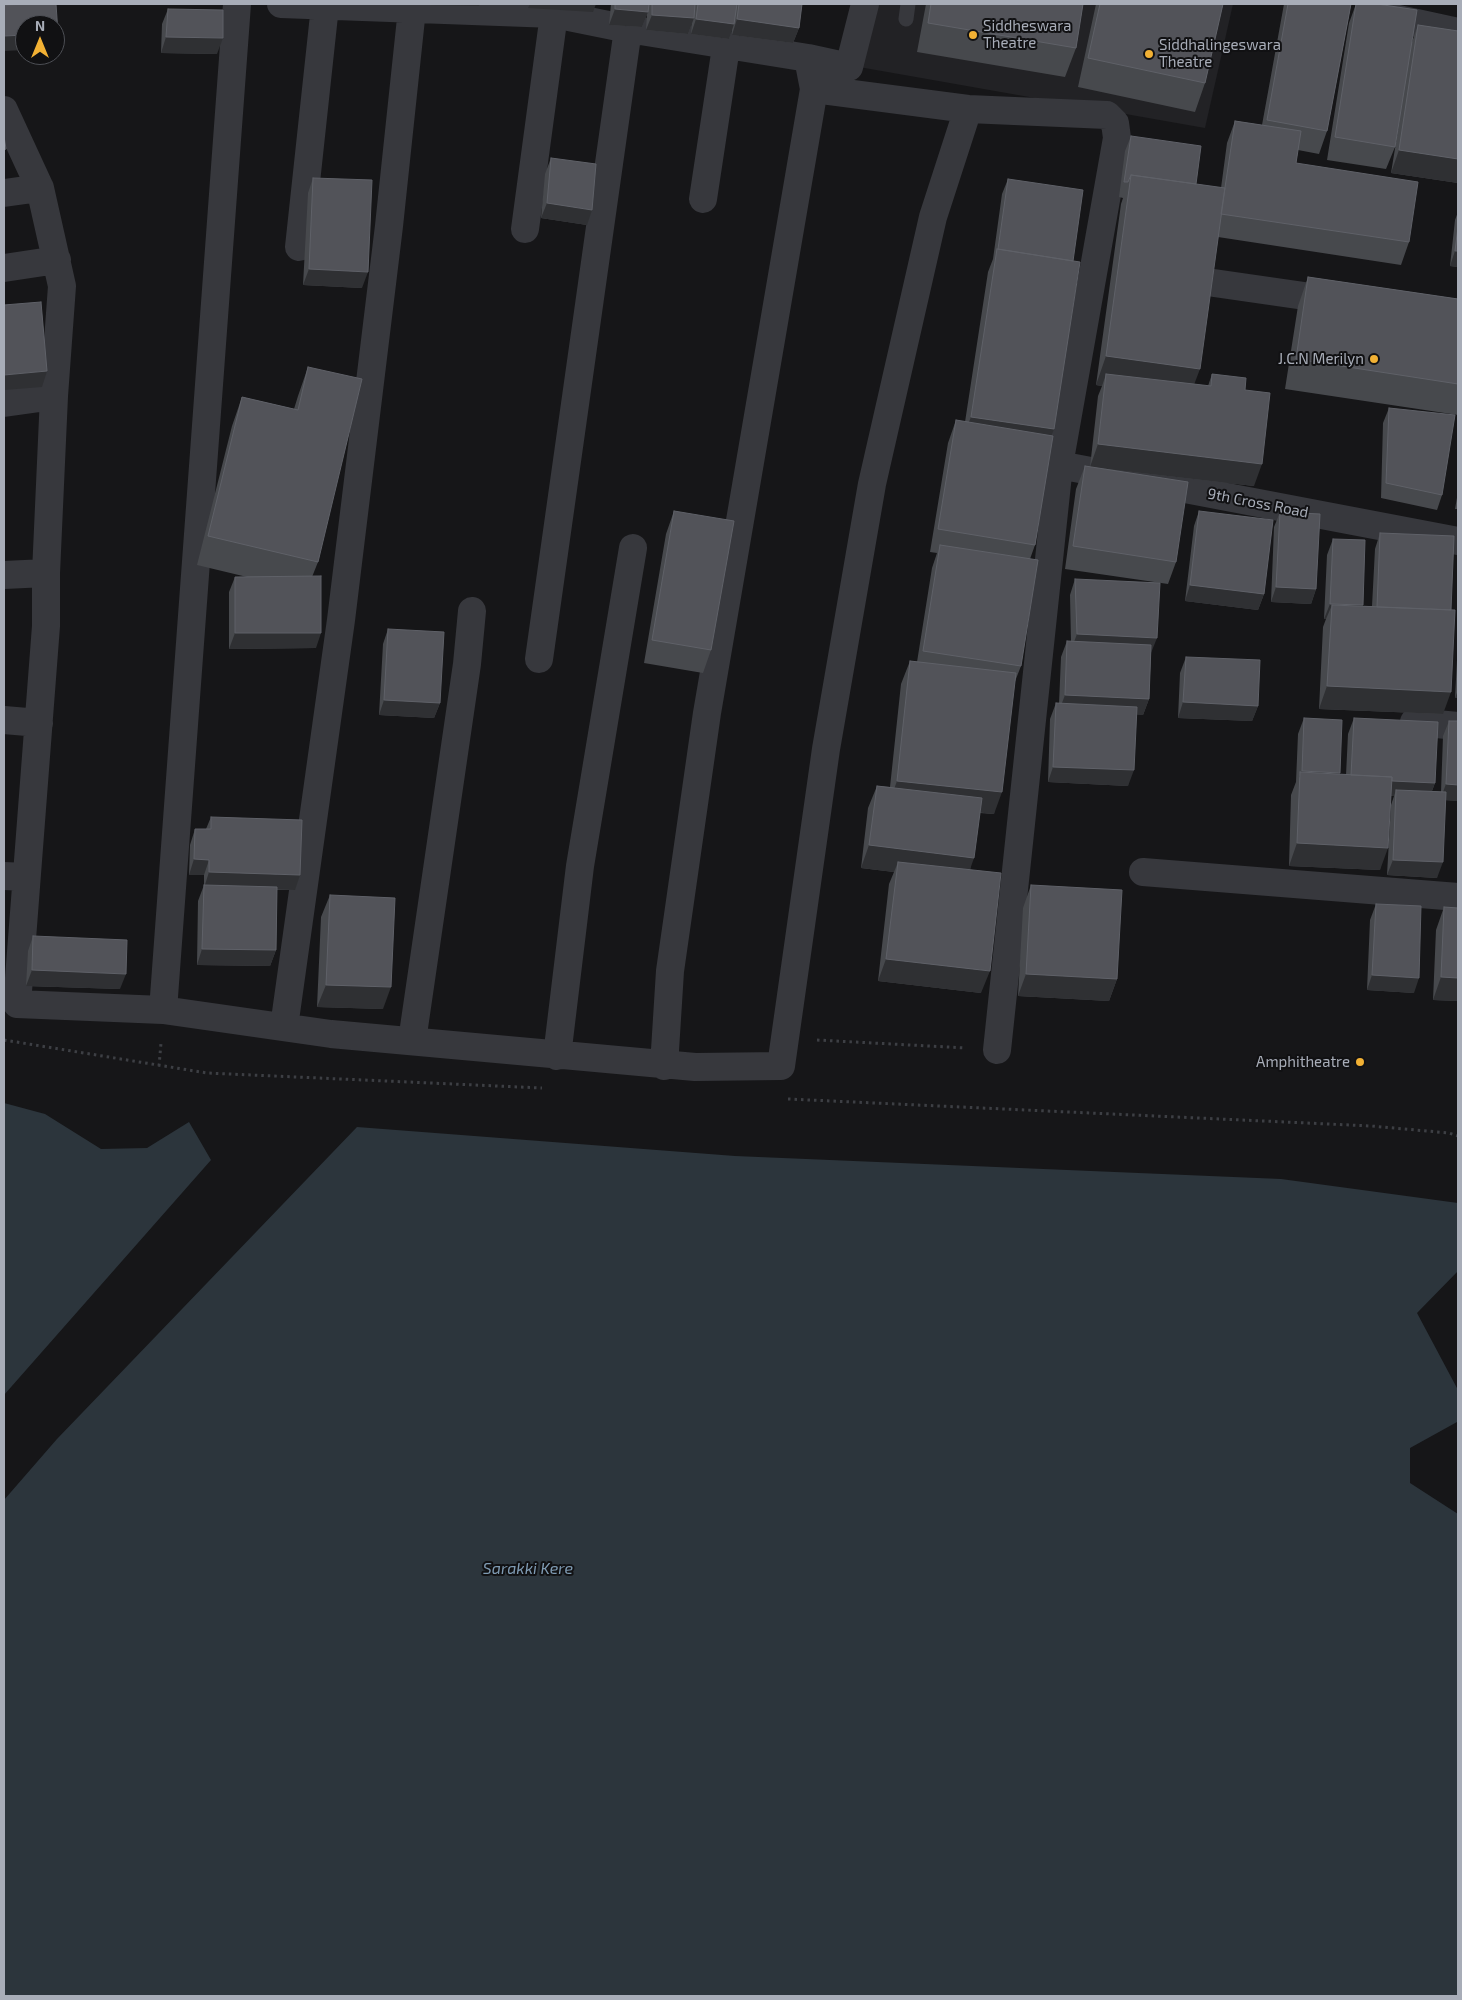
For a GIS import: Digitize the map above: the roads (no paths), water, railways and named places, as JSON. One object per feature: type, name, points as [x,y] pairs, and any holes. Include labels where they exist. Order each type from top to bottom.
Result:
[{"type":"street","points":[[163,1010],[237,4]]},
{"type":"street","points":[[281,4],[554,14],[628,30],[726,47],[808,58],[849,67],[864,4]]},
{"type":"street","points":[[299,247],[326,6]]},
{"type":"street","points":[[284,1026],[344,591],[389,226],[412,9]]},
{"type":"street","points":[[525,228],[554,14]]},
{"type":"street","points":[[1389,17],[1458,32]]},
{"type":"street","points":[[539,658],[628,30]]},
{"type":"street","points":[[703,199],[726,47]]},
{"type":"street","points":[[664,1066],[670,971],[707,713],[814,88],[808,58]]},
{"type":"street","points":[[814,88],[968,109],[1107,114],[1115,123],[1117,138],[1058,465],[996,1050]]},
{"type":"street","points":[[4,110],[40,188],[62,286],[54,396],[46,574],[46,626],[39,723],[15,876],[17,1004],[163,1010],[331,1034],[664,1066],[695,1067],[781,1066],[826,749],[872,484],[933,217],[968,109]]},
{"type":"street","points":[[4,193],[40,188]]},
{"type":"street","points":[[4,268],[57,260]]},
{"type":"street","points":[[1214,283],[1361,304]]},
{"type":"street","points":[[4,403],[54,396]]},
{"type":"street","name":"9th Cross Road","points":[[1058,465],[1458,541]]},
{"type":"street","points":[[557,1056],[582,856],[633,548]]},
{"type":"street","points":[[4,574],[46,574]]},
{"type":"street","points":[[412,1041],[467,664],[472,611]]},
{"type":"street","points":[[4,720],[39,723]]},
{"type":"street","points":[[1414,722],[1458,726]]},
{"type":"street","points":[[1143,872],[1403,891],[1458,897]]},
{"type":"water","points":[[4,1103],[45,1114],[101,1149],[147,1148],[189,1122],[211,1160],[4,1395]]},
{"type":"water","name":"Sarakki Kere","points":[[357,1127],[735,1156],[1281,1179],[1458,1203],[1458,1271],[1417,1313],[1458,1390],[1457,1422],[1410,1448],[1410,1483],[1458,1514],[1458,1996],[4,1996],[4,1500],[57,1439]]},
{"type":"place","name":"Siddheswara Theatre","points":[[973,35]]},
{"type":"place","name":"Siddhalingeswara Theatre","points":[[1149,54]]},
{"type":"place","name":"J.C.N Merilyn","points":[[1374,359]]},
{"type":"place","name":"Amphitheatre","points":[[1360,1062]]}]
